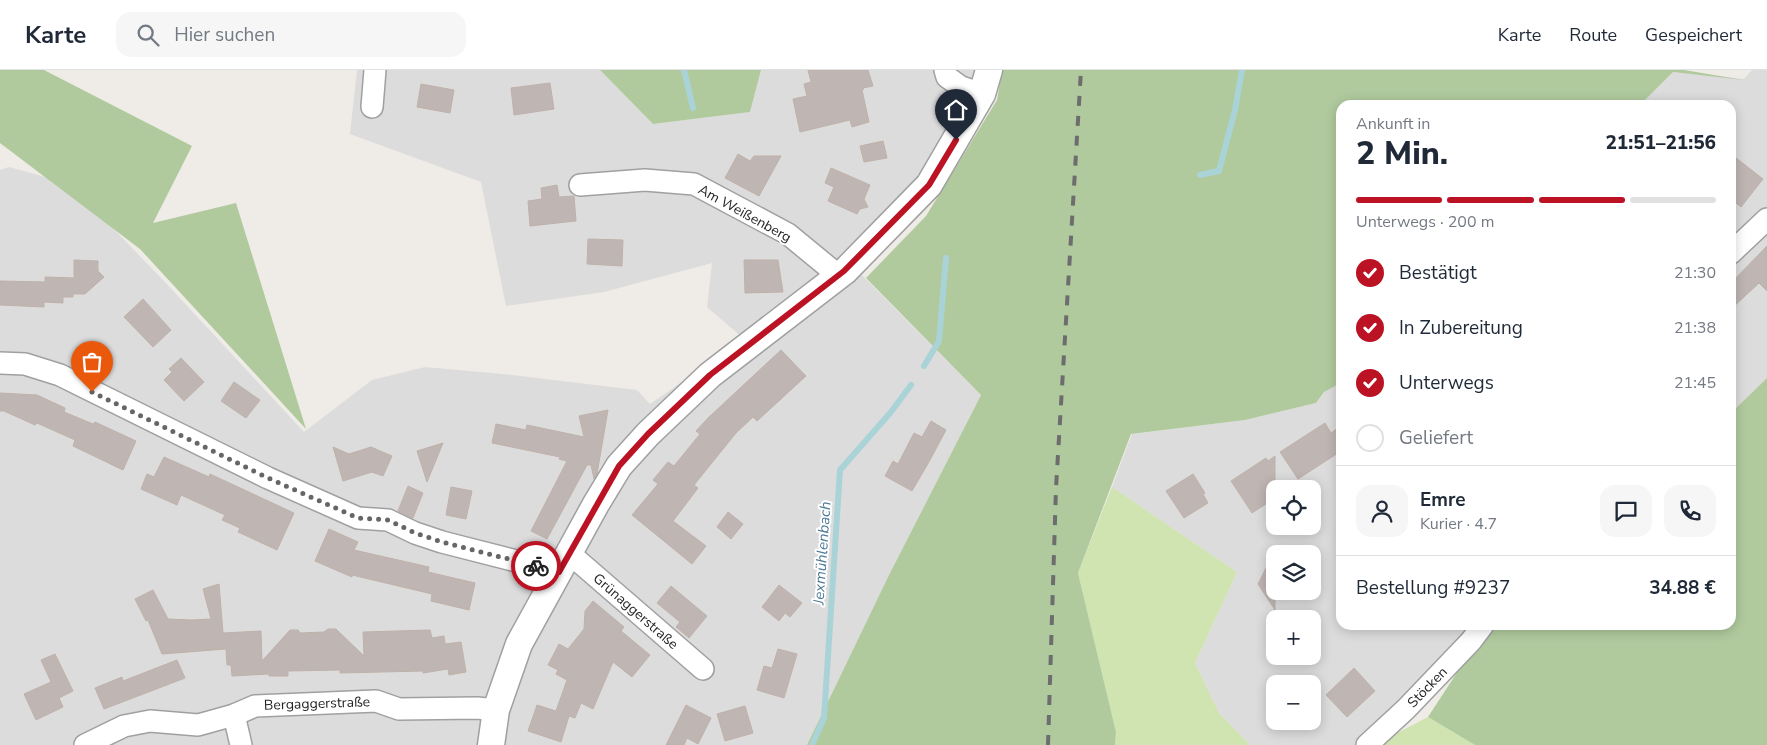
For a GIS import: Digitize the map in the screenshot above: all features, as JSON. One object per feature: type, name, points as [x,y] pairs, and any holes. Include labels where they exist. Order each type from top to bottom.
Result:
[{"type":"street","points":[[372,107],[375,70]]},
{"type":"street","points":[[946,70],[947,77],[961,87],[986,82]]},
{"type":"street","points":[[491,745],[496,710],[519,644],[619,466],[648,434],[710,375],[839,276],[929,185],[986,82]]},
{"type":"street","name":"Am Weißenberg","points":[[580,185],[645,180],[694,184],[788,234],[839,276]]},
{"type":"street","points":[[1736,248],[1767,219]]},
{"type":"street","points":[[0,362],[25,364],[60,375],[268,478],[358,518],[388,520],[415,533],[442,542],[564,562]]},
{"type":"street","name":"Grünaggerstraße","points":[[564,562],[702,669]]},
{"type":"street","name":"Stöcken","points":[[1367,745],[1413,702],[1472,641],[1480,630]]},
{"type":"street","name":"Bergaggerstraße","points":[[85,745],[124,726],[150,721],[198,725],[234,715],[255,706],[376,701],[400,709],[477,708],[496,710]]},
{"type":"street","points":[[234,715],[241,745]]},
{"type":"shaded area","points":[[357,70],[600,70],[653,124],[750,112],[761,70],[975,70],[962,115],[924,176],[844,257],[981,395],[888,577],[807,745],[0,745],[0,170],[9,167],[53,178],[106,221],[304,432],[372,380],[425,367],[637,390],[650,404],[744,339],[707,307],[712,263],[604,292],[506,306],[481,182],[350,134]]},
{"type":"shaded area","points":[[1752,70],[1767,70],[1767,378],[1736,408],[1736,100],[1645,100],[1673,72],[1744,79]]},
{"type":"shaded area","points":[[1336,386],[1336,630],[1478,630],[1367,745],[1250,745],[1219,713],[1195,663],[1237,572],[1112,487],[1132,434],[1245,420],[1316,403],[1324,392]]},
{"type":"green space","points":[[0,70],[44,70],[192,146],[153,223],[236,203],[306,429],[140,249],[0,143]]},
{"type":"green space","points":[[600,70],[761,70],[750,112],[653,124]]},
{"type":"green space","points":[[1002,70],[1684,70],[1744,80],[1673,72],[1645,100],[1336,100],[1336,386],[1324,392],[1316,403],[1245,420],[1131,434],[1078,573],[1116,732],[1115,745],[807,745],[888,577],[981,395],[866,278],[926,216],[997,100]]},
{"type":"green space","points":[[1767,378],[1767,745],[1475,745],[1428,717],[1485,630],[1736,630],[1736,408]]},
{"type":"green space","points":[[1112,487],[1237,572],[1195,663],[1219,713],[1250,745],[1115,745],[1116,732],[1078,573]]},
{"type":"green space","points":[[1428,717],[1475,745],[1374,745]]},
{"type":"building","points":[[808,70],[868,70],[873,86],[863,88],[862,90],[869,122],[852,127],[850,120],[800,132],[793,99],[807,96],[804,84],[811,82]]},
{"type":"building","points":[[550,83],[554,109],[514,115],[511,88]]},
{"type":"building","points":[[421,84],[454,90],[450,113],[417,107]]},
{"type":"building","points":[[883,141],[887,158],[864,162],[860,146]]},
{"type":"building","points":[[738,154],[750,161],[754,156],[781,156],[759,196],[725,178]]},
{"type":"building","points":[[1736,158],[1763,179],[1741,207],[1736,203]]},
{"type":"building","points":[[831,168],[870,185],[864,199],[868,207],[860,209],[857,214],[828,201],[834,187],[825,183]]},
{"type":"building","points":[[557,185],[559,197],[574,196],[576,221],[530,226],[528,201],[542,199],[541,188]]},
{"type":"building","points":[[588,239],[623,240],[622,266],[587,264]]},
{"type":"building","points":[[1767,246],[1767,291],[1759,283],[1736,304],[1736,278]]},
{"type":"building","points":[[74,260],[98,261],[98,271],[104,277],[85,294],[73,294],[73,297],[63,297],[63,303],[44,302],[44,307],[0,305],[0,281],[45,282],[45,277],[74,278]]},
{"type":"building","points":[[744,260],[778,260],[783,292],[745,293]]},
{"type":"building","points":[[143,299],[171,330],[153,347],[124,317]]},
{"type":"building","points":[[781,350],[806,376],[757,421],[753,417],[736,433],[694,485],[698,488],[673,521],[706,546],[692,564],[632,515],[658,484],[653,480],[668,462],[674,466],[700,434],[696,431]]},
{"type":"building","points":[[181,358],[204,382],[184,401],[164,380],[172,372],[169,369]]},
{"type":"building","points":[[234,382],[260,400],[246,418],[221,401]]},
{"type":"building","points":[[0,393],[37,395],[65,408],[64,412],[93,424],[95,422],[136,441],[123,470],[73,446],[75,440],[37,423],[35,425],[0,411]]},
{"type":"building","points":[[608,410],[597,474],[594,479],[591,465],[587,465],[547,539],[531,531],[567,461],[559,459],[560,457],[492,443],[496,424],[526,430],[527,425],[584,437],[579,416]]},
{"type":"building","points":[[931,421],[946,430],[912,491],[885,476],[893,461],[898,464],[914,433],[922,437]]},
{"type":"building","points":[[1325,423],[1331,433],[1336,430],[1336,454],[1298,479],[1280,452]]},
{"type":"building","points":[[443,443],[427,482],[417,451]]},
{"type":"building","points":[[333,447],[349,454],[371,447],[392,456],[383,476],[372,472],[343,481]]},
{"type":"building","points":[[1275,456],[1275,480],[1266,480],[1266,504],[1252,513],[1231,481],[1266,458],[1268,461]]},
{"type":"building","points":[[164,457],[209,477],[210,474],[294,513],[277,550],[238,532],[240,528],[222,520],[225,515],[181,495],[177,505],[141,489],[147,474],[154,477]]},
{"type":"building","points":[[1193,474],[1205,493],[1203,494],[1208,503],[1184,518],[1166,491]]},
{"type":"building","points":[[408,486],[423,493],[413,518],[398,511]]},
{"type":"building","points":[[451,487],[472,491],[466,519],[446,515]]},
{"type":"building","points":[[728,512],[743,524],[731,539],[717,527]]},
{"type":"building","points":[[329,529],[358,542],[354,550],[429,567],[428,572],[475,583],[469,610],[431,601],[432,594],[352,575],[352,577],[315,561]]},
{"type":"building","points":[[1266,568],[1266,596],[1258,584]]},
{"type":"building","points":[[219,584],[223,633],[261,631],[262,661],[290,630],[298,630],[300,633],[324,632],[328,629],[336,629],[364,656],[363,632],[430,630],[432,638],[444,636],[445,644],[461,642],[466,672],[449,675],[448,669],[423,673],[423,671],[340,673],[340,670],[288,671],[288,676],[269,676],[269,674],[232,676],[231,665],[227,665],[226,649],[162,654],[148,620],[146,621],[135,599],[153,590],[168,619],[211,619],[203,589]]},
{"type":"building","points":[[779,585],[802,603],[790,617],[785,613],[779,621],[762,607]]},
{"type":"building","points":[[671,586],[707,616],[689,638],[676,627],[680,622],[657,603]]},
{"type":"building","points":[[1268,600],[1275,600],[1275,610]]},
{"type":"building","points":[[593,601],[624,627],[621,631],[650,655],[632,677],[613,662],[593,709],[581,703],[575,718],[569,716],[561,742],[528,731],[537,705],[556,711],[567,680],[556,674],[558,670],[548,665],[559,644],[568,649],[584,629],[585,611]]},
{"type":"building","points":[[778,649],[797,654],[784,698],[757,690],[764,666],[772,668]]},
{"type":"building","points":[[55,654],[73,691],[59,698],[63,707],[36,720],[24,694],[51,682],[41,660]]},
{"type":"building","points":[[177,660],[185,678],[104,709],[95,688],[122,677],[123,681]]},
{"type":"building","points":[[1354,668],[1375,691],[1347,717],[1326,695]]},
{"type":"building","points":[[686,705],[711,718],[698,744],[687,738],[684,745],[666,745]]},
{"type":"building","points":[[745,706],[753,733],[725,741],[717,714]]},
{"type":"waterway","points":[[684,70],[693,108]]},
{"type":"waterway","name":"Jexmühlenbach","points":[[1200,175],[1219,171],[1235,110],[1242,70]]},
{"type":"waterway","points":[[924,366],[939,341],[946,258]]},
{"type":"waterway","name":"Jexmühlenbach","points":[[812,745],[824,718],[840,470],[891,412],[911,385]]},
{"type":"railway","points":[[1048,745],[1056,488],[1081,70]]},
{"type":"way so far","points":[[92,392],[268,478],[358,518],[388,520],[415,533],[442,542],[536,566]]},
{"type":"route","points":[[536,566],[559,572],[619,466],[648,434],[710,375],[844,271],[929,185],[956,140]]}]
